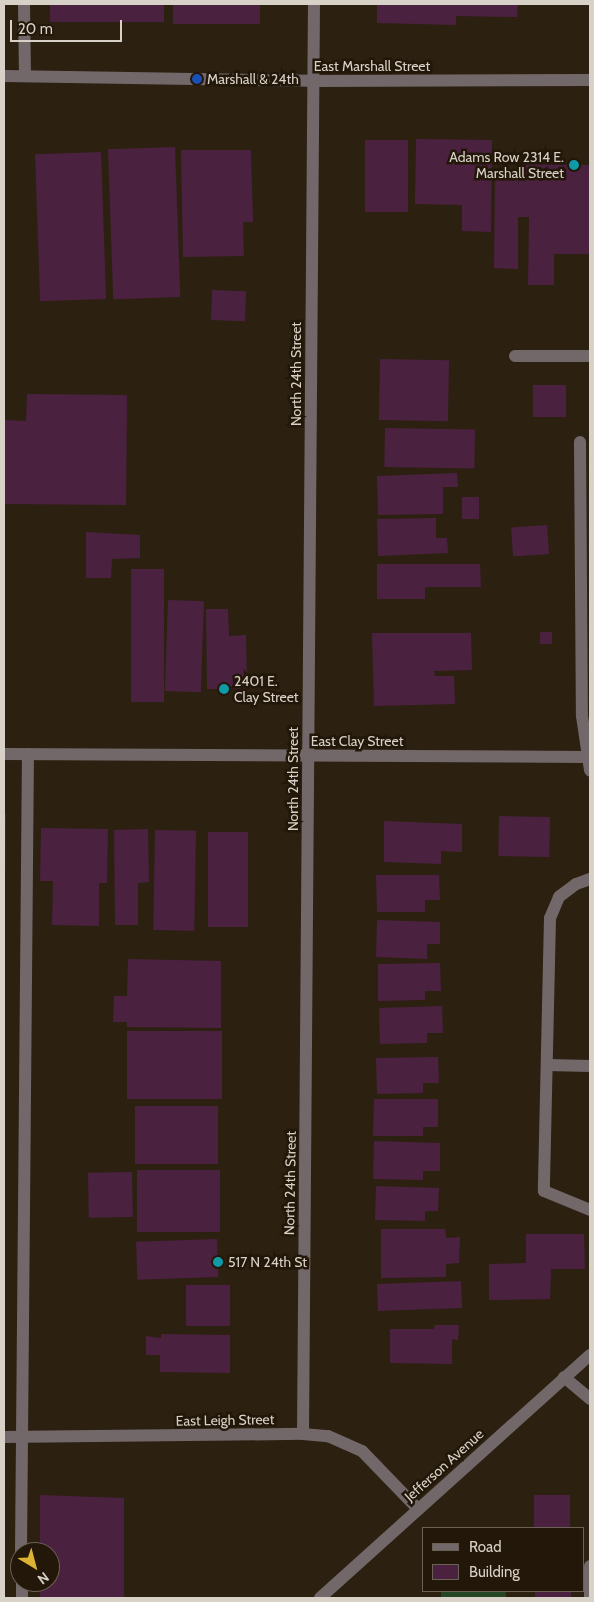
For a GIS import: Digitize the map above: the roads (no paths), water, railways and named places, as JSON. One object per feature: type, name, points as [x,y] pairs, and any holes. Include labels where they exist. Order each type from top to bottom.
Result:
[{"type":"street","points":[[24,4],[25,76]]},
{"type":"street","name":"North 24th Street","points":[[303,1434],[314,4]]},
{"type":"street","name":"East Marshall Street","points":[[4,76],[313,81],[590,80]]},
{"type":"street","points":[[514,356],[590,356]]},
{"type":"street","points":[[580,442],[582,716],[590,761]]},
{"type":"street","name":"East Clay Street","points":[[4,754],[308,756],[590,761]]},
{"type":"street","points":[[21,1542],[28,754]]},
{"type":"street","points":[[590,879],[576,884],[559,897],[550,918],[544,1191],[590,1210]]},
{"type":"street","points":[[548,1064],[590,1066]]},
{"type":"street","name":"Jefferson Avenue","points":[[320,1598],[590,1355]]},
{"type":"street","points":[[564,1377],[590,1399]]},
{"type":"street","name":"East Leigh Street","points":[[4,1437],[303,1434],[328,1436],[362,1451],[418,1508]]},
{"type":"street","points":[[590,1566],[590,1598]]},
{"type":"place","name":"Marshall & 24th","points":[[197,79]]},
{"type":"place","name":"Adams Row 2314 E. Marshall Street","points":[[574,165]]},
{"type":"place","name":"2401 E. Clay Street","points":[[224,689]]},
{"type":"place","name":"517 N 24th St","points":[[218,1262]]}]
